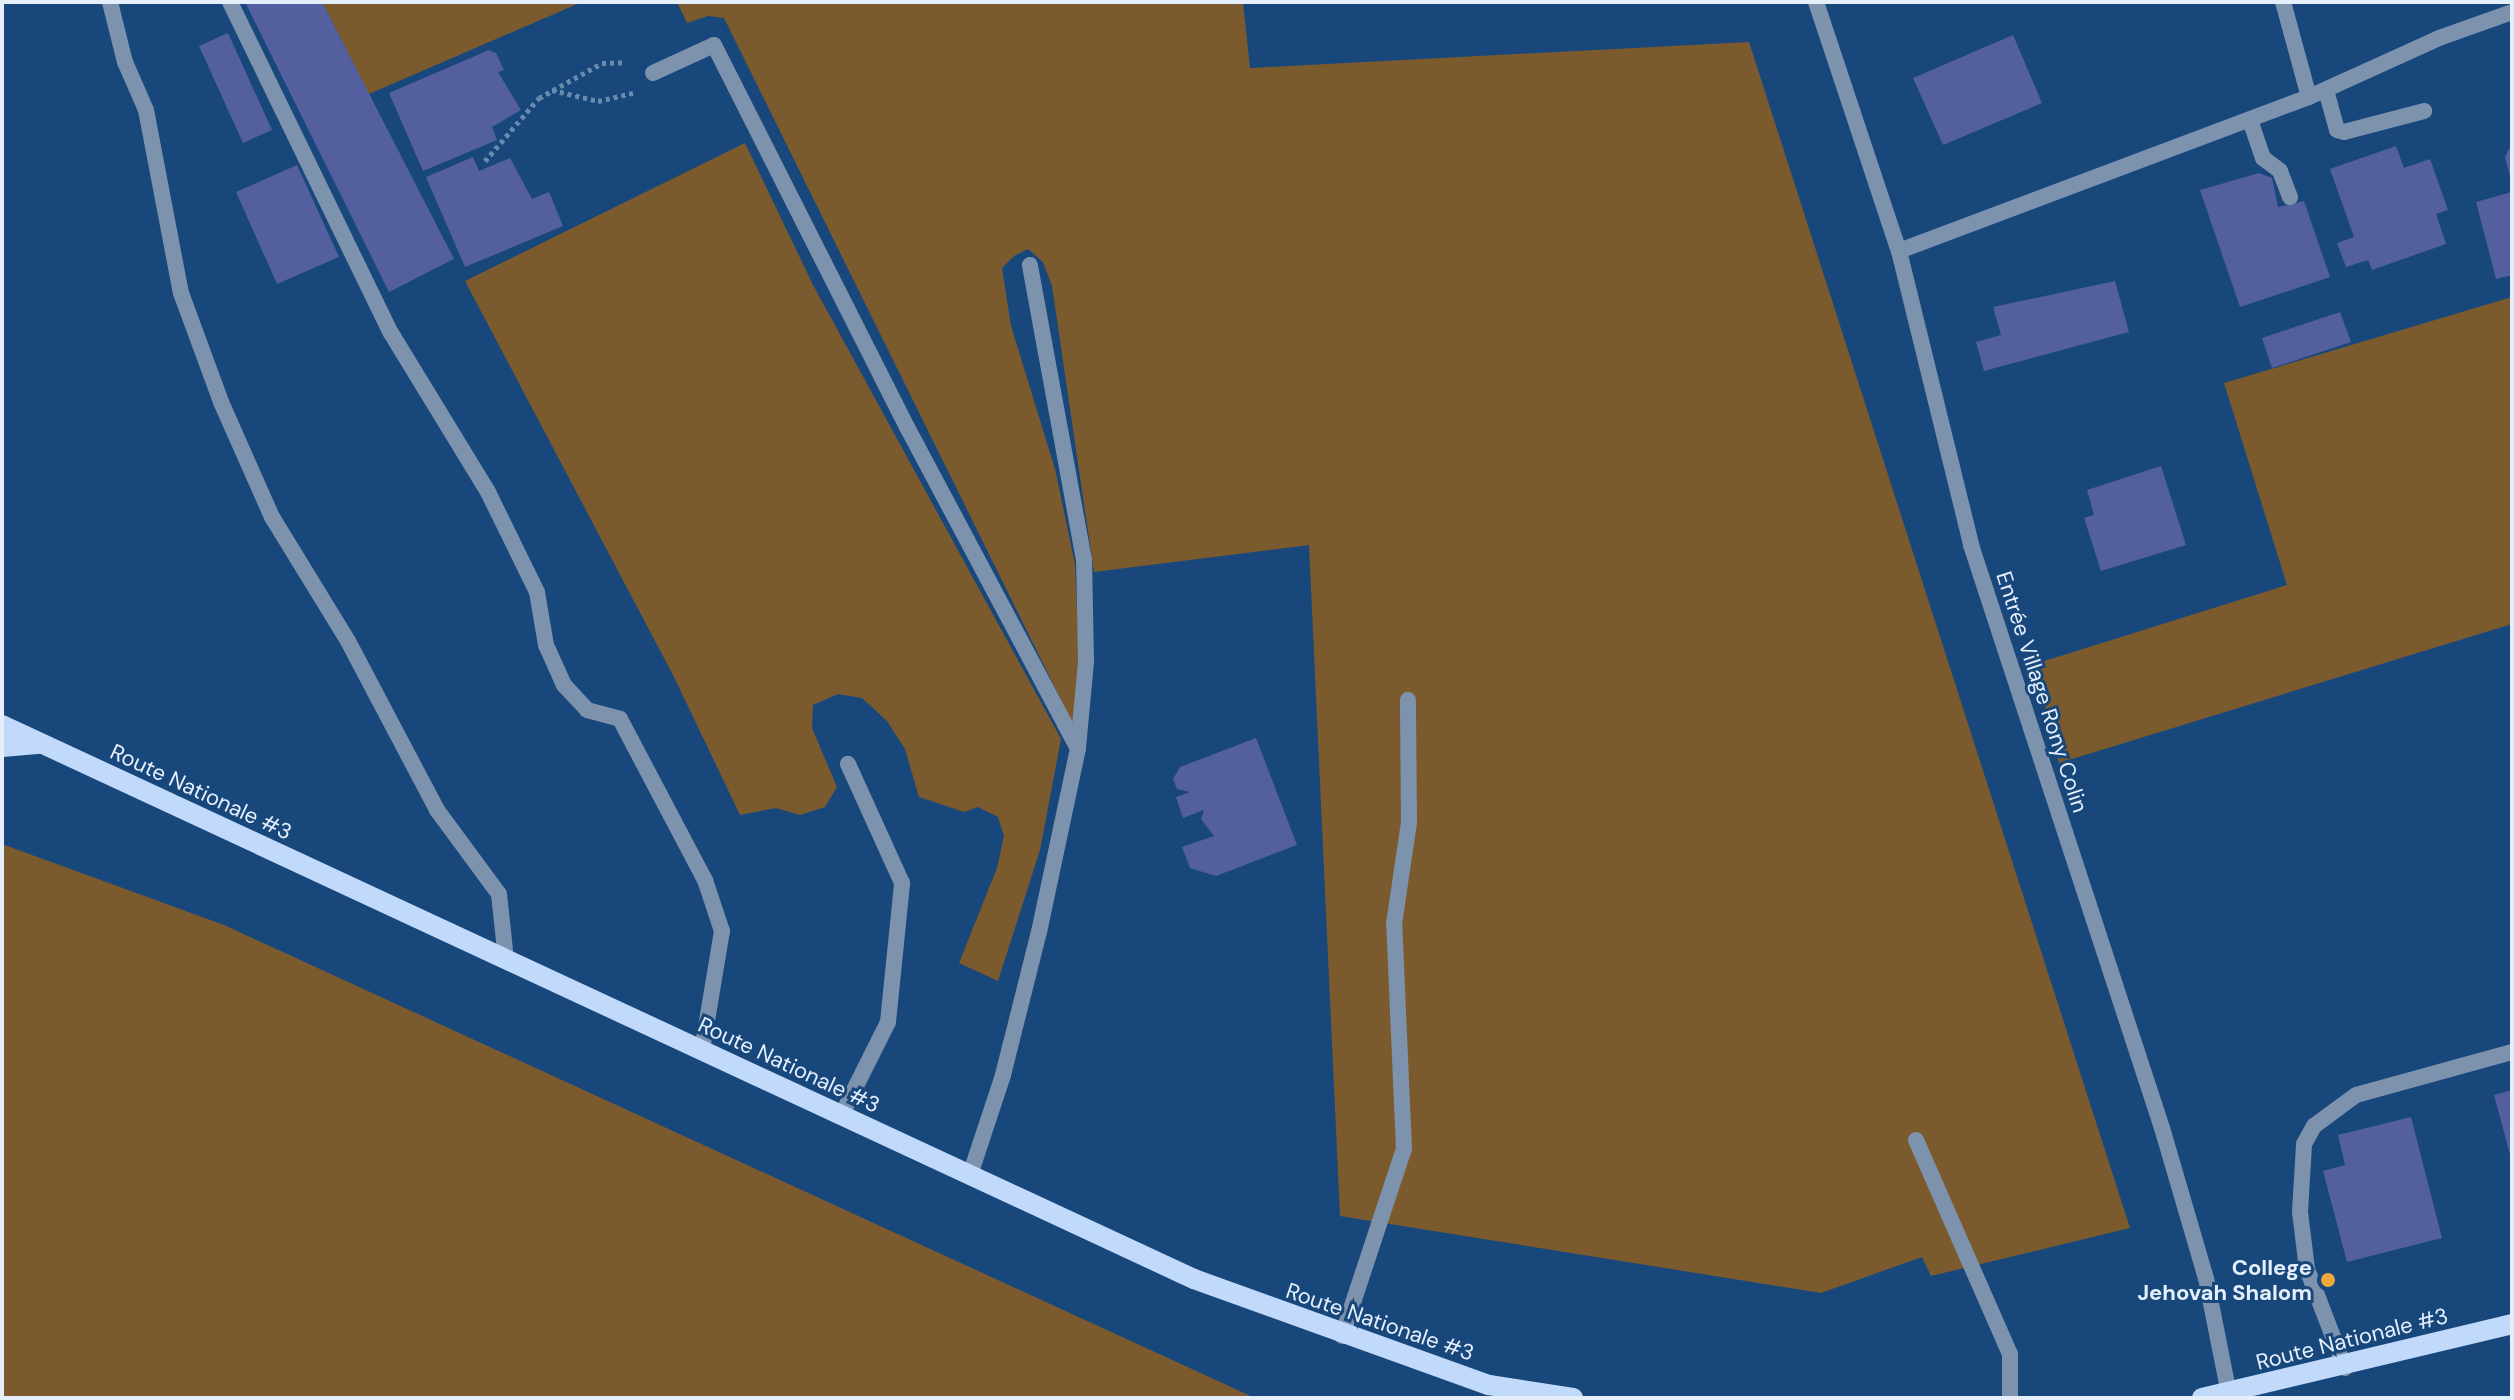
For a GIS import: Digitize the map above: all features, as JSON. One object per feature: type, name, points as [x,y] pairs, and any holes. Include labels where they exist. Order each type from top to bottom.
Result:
[{"type":"main road","points":[[2,711],[40,744]]},
{"type":"main road","name":"Route Nationale #3","points":[[2,725],[1194,1279],[1342,1336],[1489,1385],[1573,1398]]},
{"type":"main road","points":[[2,747],[40,744]]},
{"type":"main road","name":"Route Nationale #3","points":[[2202,1398],[2345,1368],[2512,1324]]},
{"type":"street","points":[[110,2],[125,62],[146,110],[181,293],[221,402],[272,517],[348,641],[437,810],[499,894],[506,960]]},
{"type":"street","points":[[230,2],[391,333],[488,492],[537,592],[546,645],[564,685],[587,710],[620,719],[705,880],[722,931],[702,1051]]},
{"type":"street","name":"Entrée Village Rony Colin","points":[[1816,2],[1899,251],[1971,545],[2162,1128],[2206,1278],[2229,1394]]},
{"type":"street","points":[[2283,2],[2309,97]]},
{"type":"street","points":[[1899,251],[2309,97],[2512,12]]},
{"type":"street","points":[[653,73],[714,45],[907,427],[1078,748]]},
{"type":"street","points":[[2326,90],[2337,130],[2344,132],[2424,111]]},
{"type":"street","points":[[2250,120],[2263,158],[2280,171],[2290,197]]},
{"type":"street","points":[[970,1175],[1003,1075],[1078,748],[1086,662],[1084,560],[1030,265]]},
{"type":"street","points":[[1342,1336],[1404,1149],[1394,924],[1409,822],[1408,700]]},
{"type":"street","points":[[841,1116],[888,1022],[902,883],[848,764]]},
{"type":"street","points":[[2345,1368],[2307,1269],[2300,1212],[2304,1144],[2314,1126],[2356,1095],[2512,1052]]},
{"type":"street","points":[[1916,1140],[2010,1354],[2010,1398]]},
{"type":"path","points":[[485,161],[539,98],[552,90],[602,63],[638,62],[653,73],[640,91],[617,99],[568,97],[552,90]]},
{"type":"shaded area","points":[[322,2],[582,2],[369,94]]},
{"type":"shaded area","points":[[677,2],[1243,2],[1250,68],[1749,42],[2130,1228],[1931,1276],[1922,1257],[1821,1293],[1340,1216],[1309,545],[1094,572],[1052,286],[1043,262],[1028,249],[1014,256],[1002,268],[1011,326],[1055,469],[1075,564],[1079,663],[1073,724],[724,18],[708,16],[687,23]]},
{"type":"shaded area","points":[[745,143],[813,285],[1061,739],[1040,850],[998,981],[959,963],[997,868],[1004,836],[998,817],[978,807],[964,812],[919,797],[905,749],[887,721],[862,698],[838,694],[813,705],[812,728],[837,787],[825,807],[800,815],[776,808],[740,815],[674,677],[465,281]]},
{"type":"shaded area","points":[[2512,297],[2512,624],[2059,763],[2035,664],[2287,585],[2224,383]]},
{"type":"shaded area","points":[[2,844],[224,925],[1255,1398],[2,1398]]},
{"type":"building","points":[[245,2],[322,2],[454,259],[389,292]]},
{"type":"building","points":[[228,33],[272,130],[243,143],[199,46]]},
{"type":"building","points":[[2013,35],[2042,103],[1943,145],[1913,78]]},
{"type":"building","points":[[489,50],[496,53],[504,70],[498,72],[521,110],[492,127],[497,140],[423,171],[389,93]]},
{"type":"building","points":[[2512,143],[2512,180],[2511,180],[2505,157]]},
{"type":"building","points":[[2396,146],[2404,168],[2430,159],[2448,210],[2436,214],[2446,244],[2372,270],[2368,260],[2346,267],[2337,243],[2354,237],[2330,169]]},
{"type":"building","points":[[473,157],[479,171],[510,158],[532,199],[549,192],[563,226],[465,267],[426,177]]},
{"type":"building","points":[[297,165],[339,257],[277,284],[236,192]]},
{"type":"building","points":[[2259,173],[2272,178],[2278,207],[2304,201],[2330,277],[2240,307],[2200,190]]},
{"type":"building","points":[[2512,192],[2512,275],[2496,279],[2476,202]]},
{"type":"building","points":[[2115,281],[2129,332],[1984,371],[1976,342],[2001,335],[1993,307]]},
{"type":"building","points":[[2340,312],[2351,342],[2272,368],[2262,338]]},
{"type":"building","points":[[2161,466],[2186,545],[2101,571],[2084,518],[2094,515],[2087,490]]},
{"type":"building","points":[[1256,738],[1297,845],[1216,876],[1190,868],[1182,847],[1214,836],[1201,819],[1204,810],[1183,818],[1176,797],[1190,792],[1177,789],[1173,779],[1180,767]]},
{"type":"building","points":[[2512,1090],[2512,1157],[2511,1158],[2494,1095]]},
{"type":"building","points":[[2411,1117],[2442,1238],[2347,1262],[2323,1171],[2345,1165],[2338,1135]]},
{"type":"place","name":"College Jehovah Shalom","points":[[2328,1280]]}]
